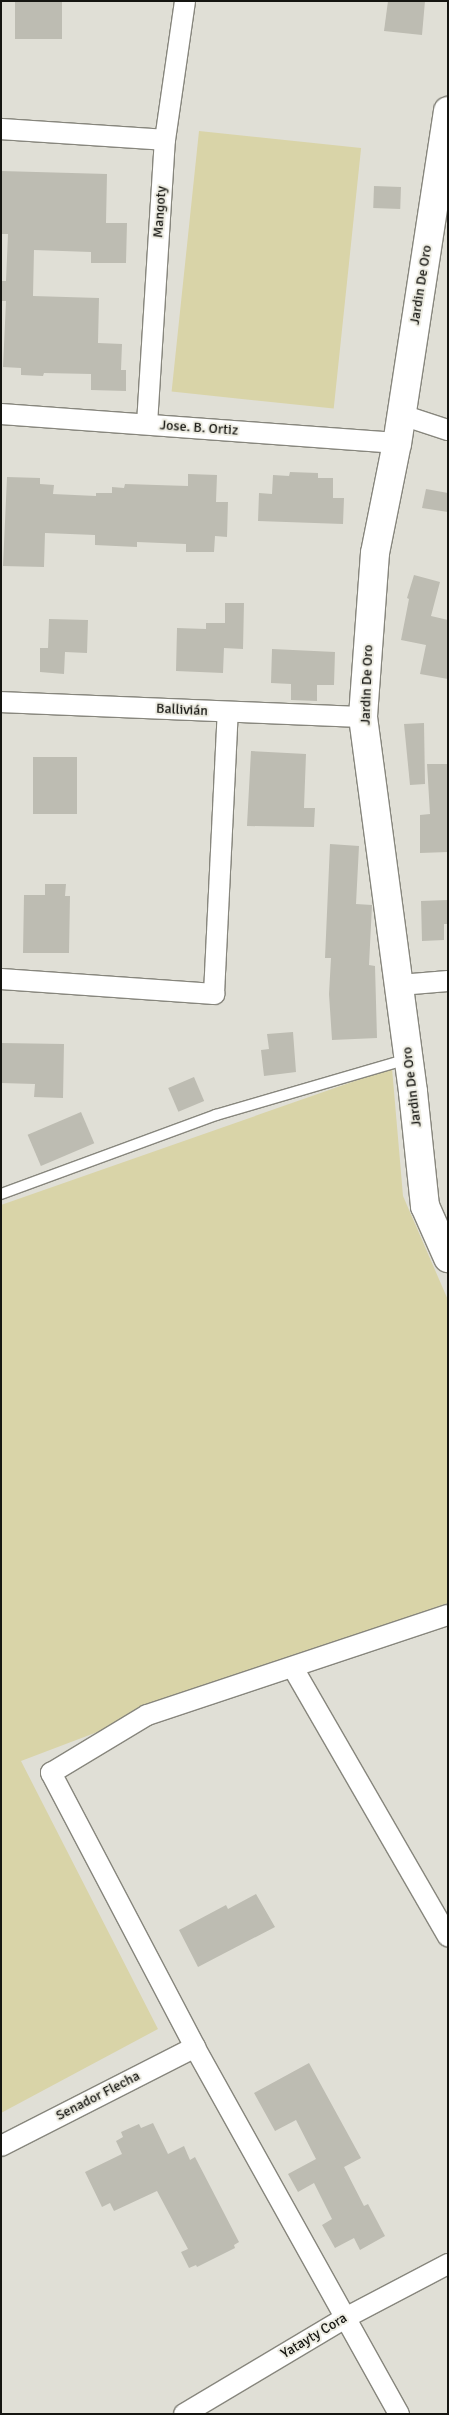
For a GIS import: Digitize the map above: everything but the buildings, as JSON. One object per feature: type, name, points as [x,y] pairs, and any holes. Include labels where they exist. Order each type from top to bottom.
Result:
[{"type":"street","name":"Mangoty","points":[[147,424],[165,140],[185,1]]},
{"type":"street","name":"Jardin De Oro","points":[[448,111],[402,415],[375,553],[364,717],[400,985],[425,1206],[448,1258]]},
{"type":"street","points":[[1,129],[165,140]]},
{"type":"street","name":"Jose. B. Ortiz","points":[[1,414],[397,443]]},
{"type":"street","points":[[402,415],[448,430]]},
{"type":"street","name":"Ballivián","points":[[1,702],[364,717]]},
{"type":"street","points":[[1,979],[214,994],[228,712]]},
{"type":"street","points":[[400,985],[448,981]]},
{"type":"street","points":[[398,2414],[195,2047],[51,1773],[147,1715],[448,1616]]},
{"type":"street","points":[[293,1668],[448,1936]]},
{"type":"street","name":"Senador Flecha","points":[[1,2146],[195,2047]]},
{"type":"street","name":"Yatayty Cora","points":[[184,2414],[346,2317],[448,2264]]},
{"type":"lane","points":[[1,1194],[216,1116],[409,1059]]},
{"type":"shaded area","points":[[199,131],[361,148],[334,409],[172,392]]},
{"type":"shaded area","points":[[392,1068],[403,1196],[448,1300],[448,1603],[292,1658],[21,1761],[158,2029],[1,2113],[1,1205]]}]
